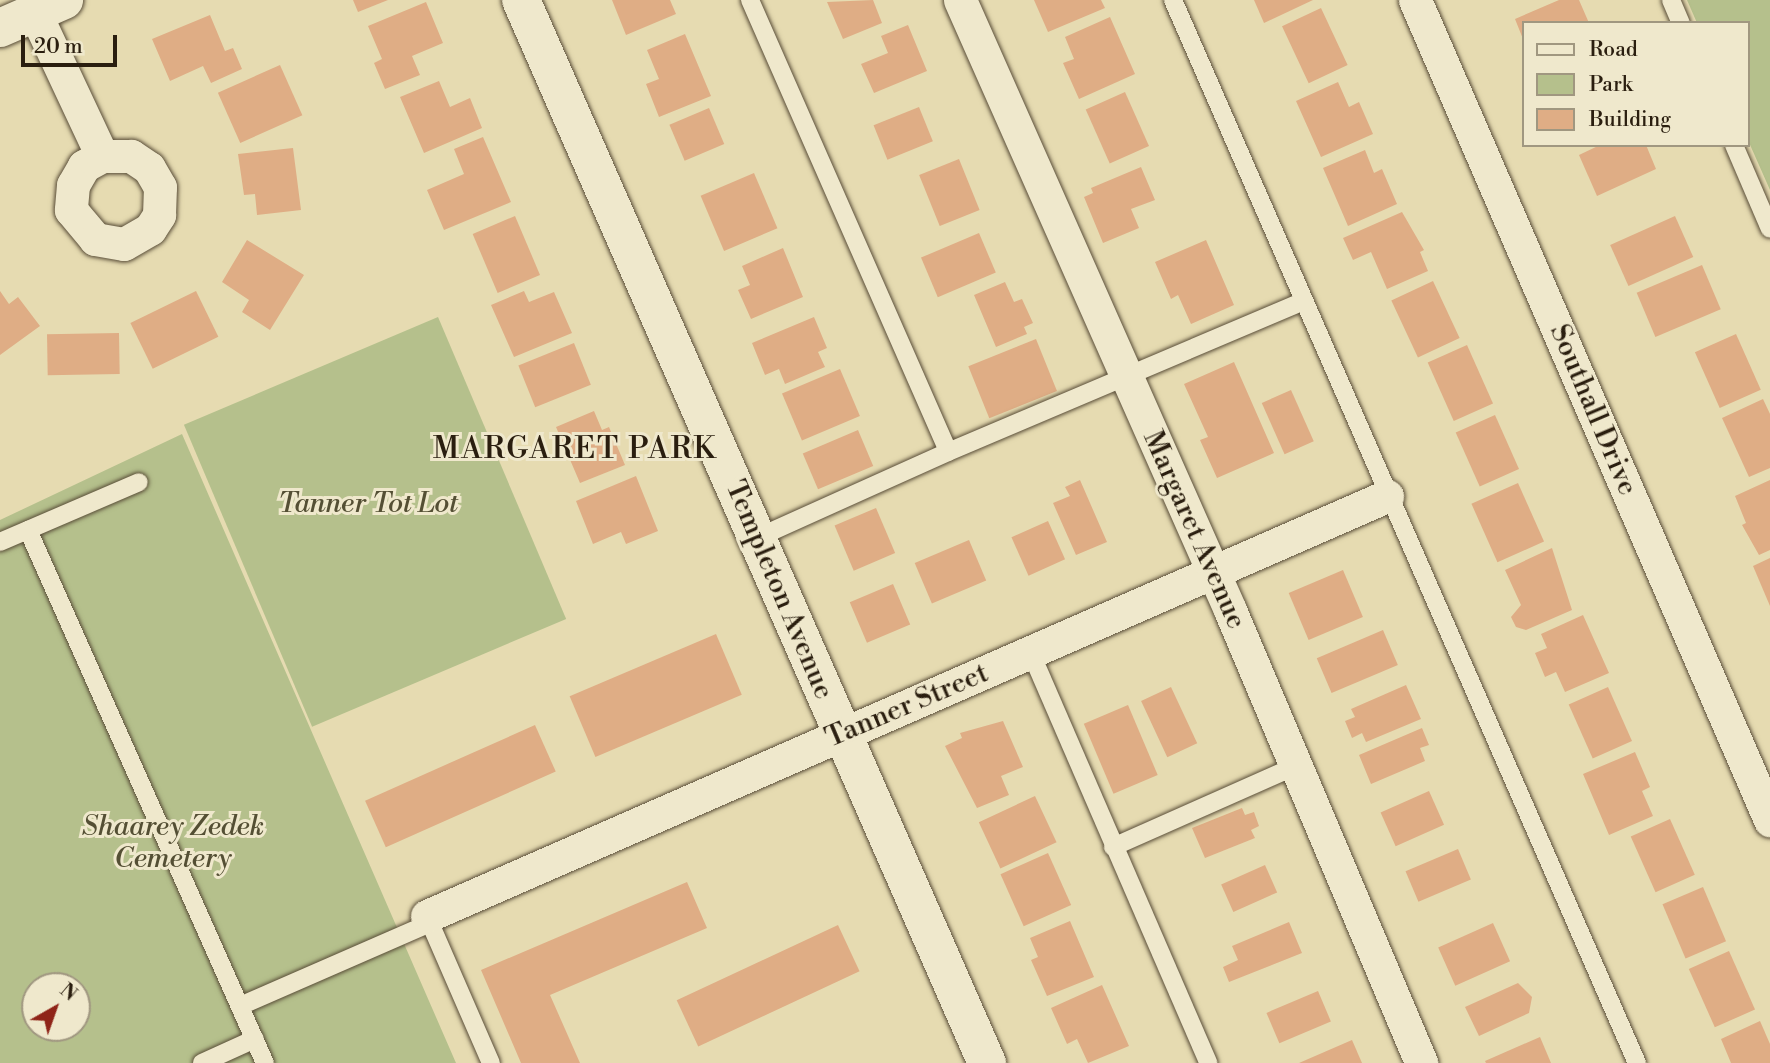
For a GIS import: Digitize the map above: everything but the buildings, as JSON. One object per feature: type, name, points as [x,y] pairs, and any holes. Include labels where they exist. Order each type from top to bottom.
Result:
[{"type":"street","name":"Templeton Avenue","points":[[521,0],[987,1063]]},
{"type":"street","name":"Margaret Avenue","points":[[960,0],[1213,572],[1422,1063]]},
{"type":"street","name":"Southall Drive","points":[[1415,0],[1770,820]]},
{"type":"street","points":[[0,28],[49,7],[102,156]]},
{"type":"street","name":"Tanner Street","points":[[428,920],[1387,496]]},
{"type":"lane","points":[[750,0],[948,452]]},
{"type":"lane","points":[[1173,0],[1387,496],[1637,1063]]},
{"type":"lane","points":[[1671,0],[1680,21]]},
{"type":"lane","points":[[1735,147],[1770,229]]},
{"type":"lane","points":[[757,538],[1126,374],[1303,301]]},
{"type":"lane","points":[[0,542],[139,482]]},
{"type":"lane","points":[[28,530],[265,1063]]},
{"type":"lane","points":[[1031,653],[1208,1063]]},
{"type":"lane","points":[[1113,847],[1296,766]]},
{"type":"lane","points":[[240,1006],[428,920],[491,1063]]},
{"type":"lane","points":[[202,1063],[255,1040]]},
{"type":"green space","points":[[1687,0],[1770,0],[1770,190],[1749,143],[1749,21],[1696,21]]},
{"type":"green space","name":"Tanner Tot Lot","points":[[438,317],[566,619],[312,727],[184,425]]},
{"type":"green space","name":"Shaarey Zedek Cemetery","points":[[182,434],[456,1063],[0,1063],[0,520]]},
{"type":"district","name":"MARGARET PARK","points":[[575,449]]}]
